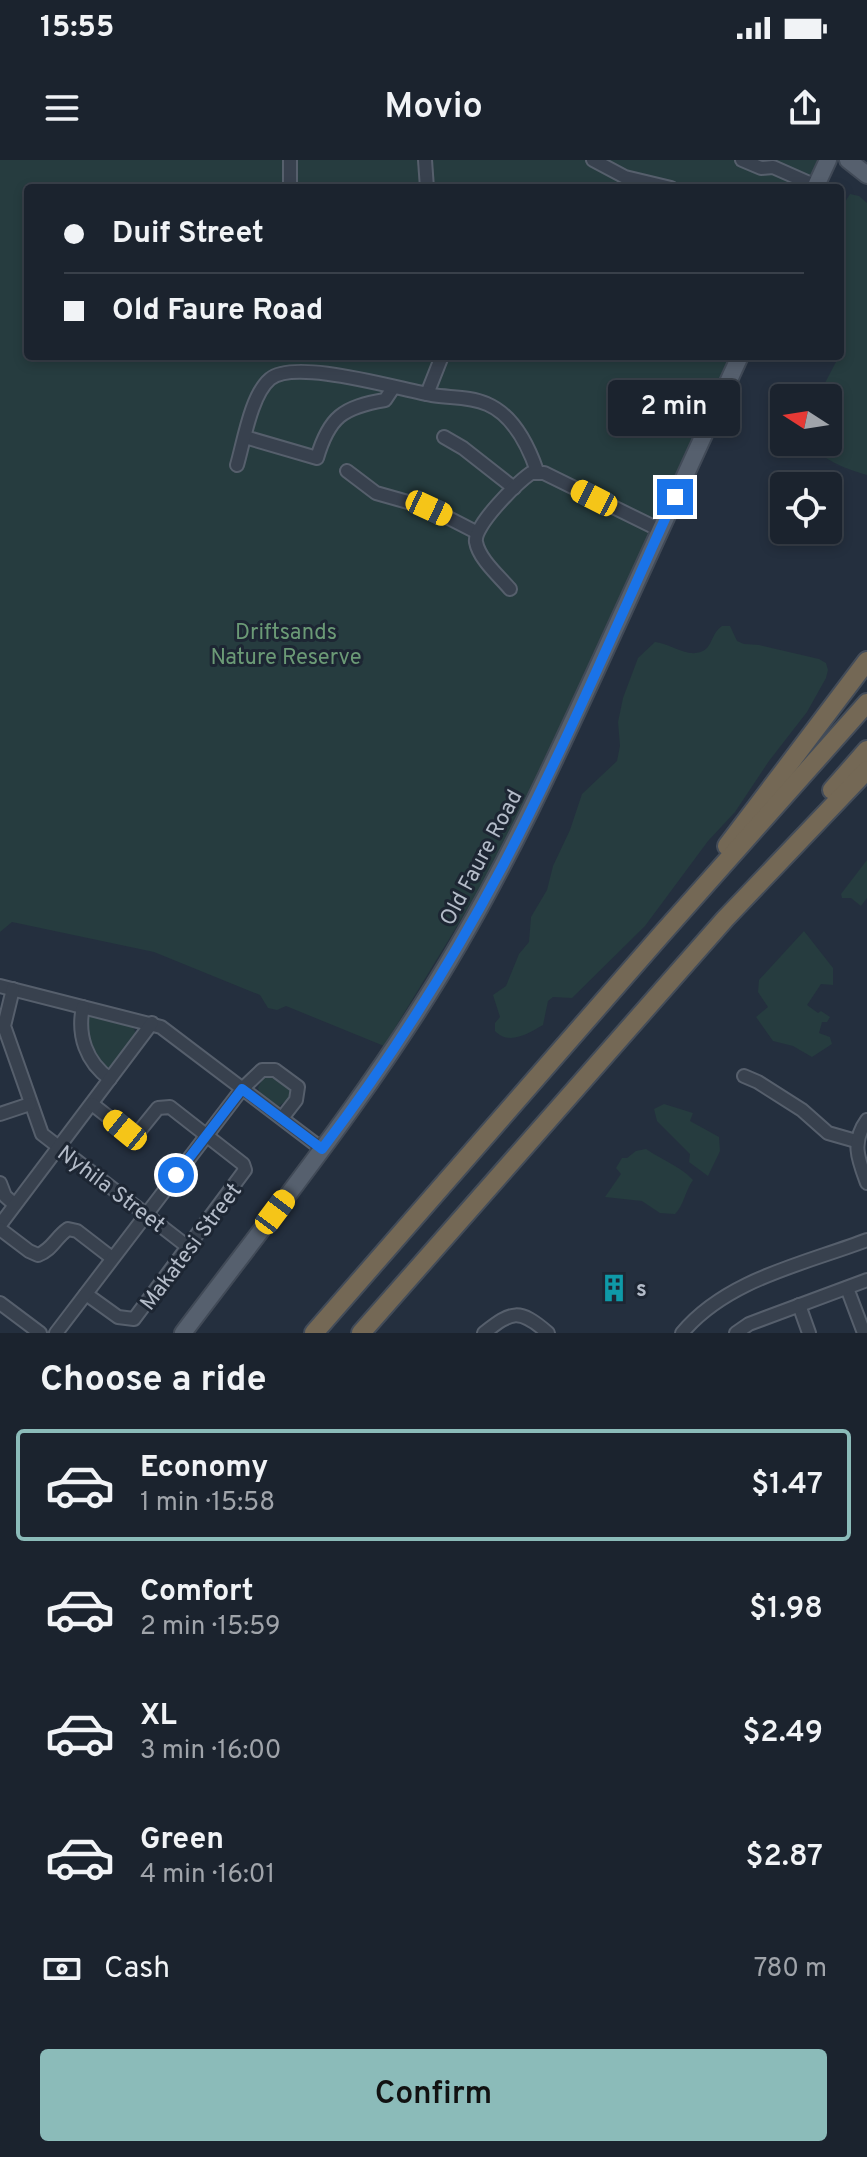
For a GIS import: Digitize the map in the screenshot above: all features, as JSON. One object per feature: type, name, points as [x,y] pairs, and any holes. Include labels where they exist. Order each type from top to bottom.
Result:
[{"type":"highway","points":[[661,935],[867,661]]},
{"type":"highway","points":[[314,1333],[867,703]]},
{"type":"highway","points":[[725,919],[789,839],[867,750]]},
{"type":"highway","points":[[361,1333],[725,919],[867,770]]},
{"type":"main road","points":[[816,184],[828,160]]},
{"type":"main road","points":[[848,160],[867,175]]},
{"type":"main road","name":"Old Faure Road","points":[[183,1333],[354,1108],[421,1008],[500,870],[578,710],[738,360]]},
{"type":"street","points":[[290,160],[290,184]]},
{"type":"street","points":[[425,160],[427,184]]},
{"type":"street","points":[[593,160],[625,177],[654,184]]},
{"type":"street","points":[[742,160],[761,168],[773,167],[809,184]]},
{"type":"street","points":[[427,394],[440,360]]},
{"type":"street","points":[[237,465],[262,387],[272,377],[282,373],[346,376],[393,388],[487,404],[503,415],[518,432],[537,471],[660,530]]},
{"type":"street","points":[[245,437],[317,458],[323,437],[333,421],[343,412],[385,400],[393,388]]},
{"type":"street","points":[[444,437],[514,488]]},
{"type":"street","points":[[347,471],[376,493],[429,508],[476,532]]},
{"type":"street","points":[[510,589],[479,552],[476,532],[514,488],[537,471]]},
{"type":"street","points":[[6,988],[161,1027],[322,1149]]},
{"type":"street","name":"Nyhila Street","points":[[6,988],[4,1026],[42,1134],[188,1247]]},
{"type":"street","points":[[83,1007],[80,1029],[89,1059],[110,1079]]},
{"type":"street","points":[[112,1258],[77,1231],[68,1229],[48,1251],[38,1255],[0,1227],[14,1204],[152,1023]]},
{"type":"street","points":[[56,1333],[242,1089],[267,1069],[275,1070],[295,1083],[298,1095],[282,1118]]},
{"type":"street","points":[[744,1076],[802,1110],[828,1133],[856,1141]]},
{"type":"street","points":[[0,1114],[30,1104]]},
{"type":"street","name":"Makatesi Street","points":[[86,1294],[118,1317],[134,1319],[245,1170],[243,1164],[166,1106],[158,1108],[134,1133],[125,1130],[92,1104]]},
{"type":"street","points":[[867,1120],[856,1141],[867,1183]]},
{"type":"street","points":[[0,1183],[5,1196],[14,1204]]},
{"type":"street","points":[[682,1333],[715,1301],[736,1289],[867,1240]]},
{"type":"street","points":[[736,1333],[749,1324],[867,1280]]},
{"type":"street","points":[[847,1288],[864,1333]]},
{"type":"street","points":[[0,1303],[40,1333]]},
{"type":"street","points":[[799,1305],[809,1333]]},
{"type":"street","points":[[484,1333],[514,1314],[548,1333]]},
{"type":"green space","name":"Driftsands Nature Reserve","points":[[0,160],[829,160],[818,184],[24,184],[24,360],[737,360],[575,710],[476,895],[384,1046],[286,1006],[277,1010],[268,1008],[260,995],[154,952],[12,922],[0,932]]},
{"type":"green space","points":[[850,194],[859,196],[867,203],[867,475],[824,456],[842,456],[842,384],[824,384],[835,360],[844,360],[844,204]]},
{"type":"green space","points":[[722,626],[730,626],[737,641],[744,644],[819,659],[826,663],[826,678],[807,712],[735,812],[708,841],[645,926],[572,998],[553,997],[548,1001],[543,1025],[519,1037],[506,1038],[495,1031],[495,1023],[500,1017],[493,995],[506,986],[519,954],[529,942],[531,917],[547,890],[553,866],[582,794],[617,761],[620,746],[618,722],[638,658],[655,642],[688,653],[701,652]]},
{"type":"green space","points":[[867,860],[867,898],[861,906],[851,898],[842,898],[841,894]]},
{"type":"green space","points":[[804,931],[833,968],[833,985],[821,984],[807,1005],[830,1017],[827,1022],[822,1022],[819,1033],[830,1037],[832,1044],[812,1057],[793,1046],[773,1041],[756,1017],[768,1007],[758,992],[759,980]]},
{"type":"green space","points":[[94,1015],[131,1024],[136,1033],[111,1071],[94,1057],[88,1041],[87,1018]]},
{"type":"green space","points":[[272,1075],[291,1090],[290,1098],[279,1106],[261,1095],[258,1088],[264,1076]]},
{"type":"green space","points":[[664,1104],[693,1113],[690,1121],[719,1137],[720,1151],[708,1176],[689,1162],[690,1154],[657,1121],[654,1109]]},
{"type":"green space","points":[[646,1149],[693,1180],[675,1214],[660,1213],[642,1201],[605,1197],[621,1174],[616,1168],[622,1158]]},
{"type":"place","name":"s","points":[[614,1288]]},
{"type":"route","points":[[176,1175],[242,1089],[322,1149],[354,1108],[434,987],[500,870],[578,710],[675,497]]}]
